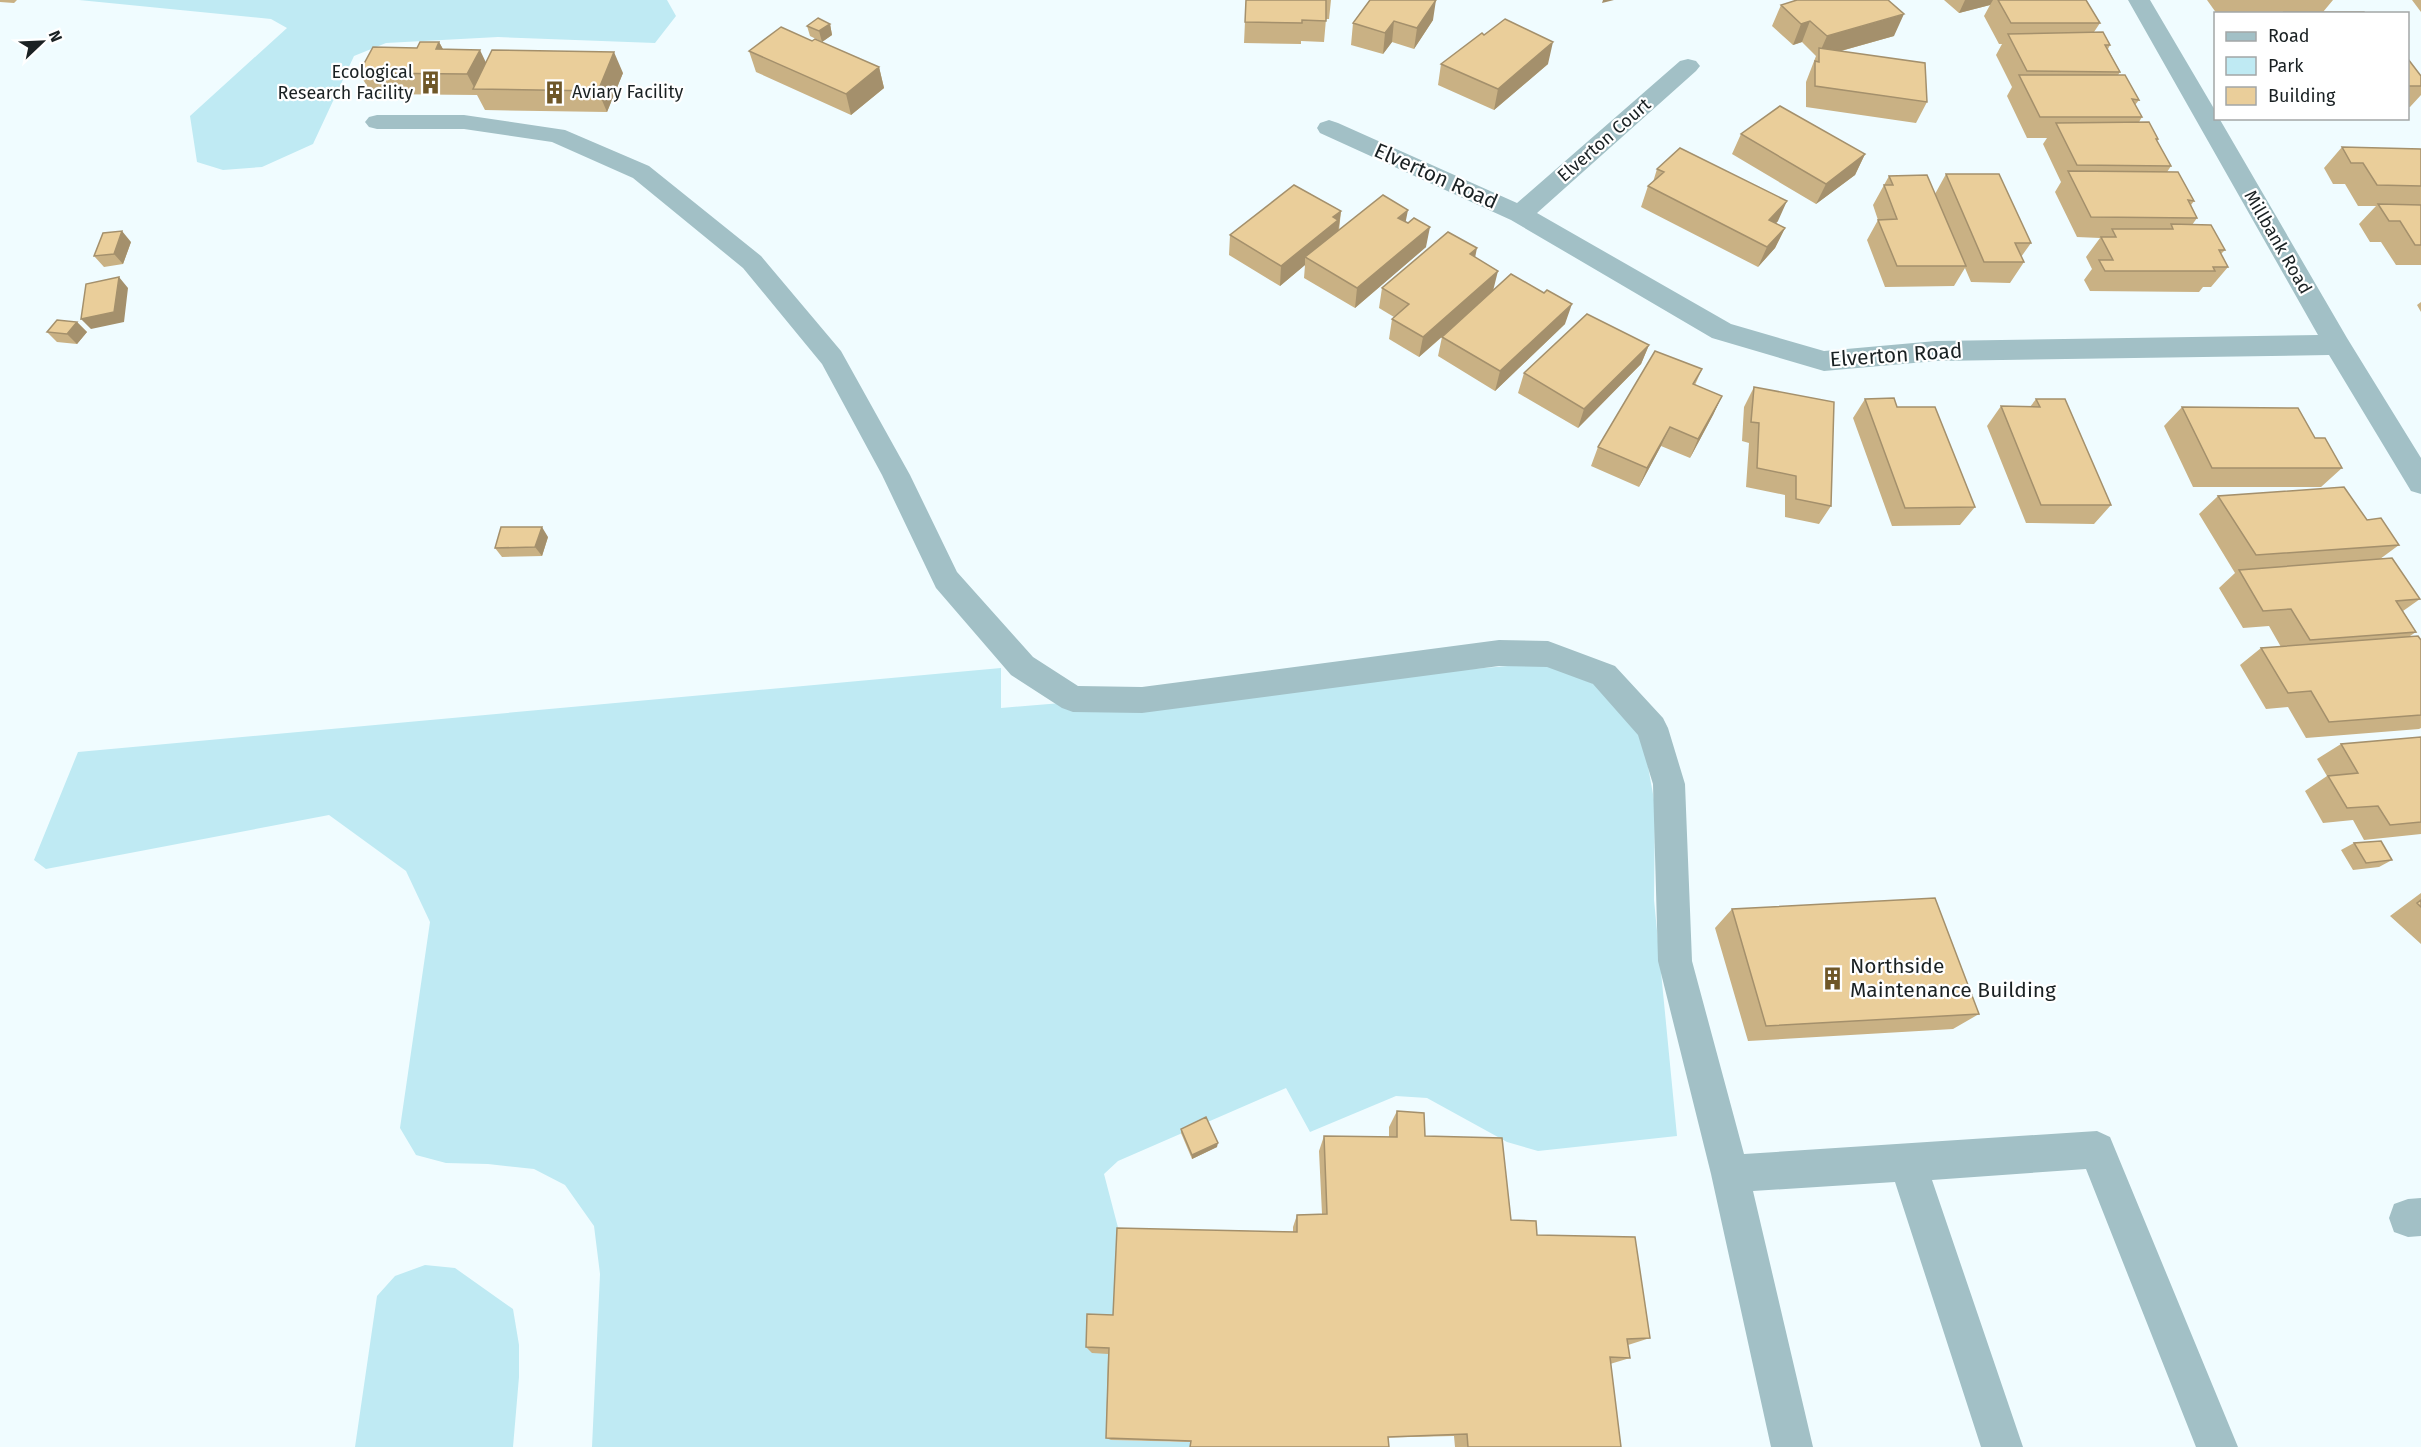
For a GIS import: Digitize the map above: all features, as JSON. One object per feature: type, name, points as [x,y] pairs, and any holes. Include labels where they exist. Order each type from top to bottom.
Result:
[{"type":"street","name":"Millbank Road","points":[[2139,0],[2337,345],[2421,483]]},
{"type":"street","name":"Elverton Court","points":[[1521,214],[1689,66]]},
{"type":"street","name":"Elverton Road","points":[[1329,128],[1521,214],[1722,331],[1824,361],[1936,351],[2337,345]]},
{"type":"lane","points":[[377,122],[464,122],[557,135],[641,172],[752,262],[832,358],[896,475],[946,580],[1022,666],[1073,699],[1142,700],[1499,653],[1548,654],[1604,675],[1652,728],[1669,784],[1675,961],[1730,1174],[1792,1447]]},
{"type":"lane","points":[[1730,1174],[2097,1150],[2217,1447]]},
{"type":"lane","points":[[1908,1163],[2002,1447]]},
{"type":"green space","points":[[79,0],[667,0],[676,16],[655,43],[498,37],[386,43],[354,56],[313,144],[262,167],[223,170],[197,162],[190,116],[287,28],[271,19]]},
{"type":"green space","points":[[1544,663],[1594,684],[1643,739],[1655,805],[1654,900],[1677,1136],[1538,1151],[1507,1142],[1427,1098],[1396,1096],[1310,1132],[1286,1088],[1118,1161],[1104,1174],[1121,1239],[1111,1440],[1192,1442],[1191,1447],[592,1447],[600,1274],[594,1226],[565,1185],[534,1169],[488,1164],[446,1163],[416,1155],[400,1128],[430,922],[406,871],[329,815],[46,869],[34,860],[78,752],[1001,668],[1001,708]]},
{"type":"green space","points":[[425,1265],[455,1268],[513,1309],[519,1345],[519,1377],[513,1447],[355,1447],[377,1296],[395,1276]]},
{"type":"building","points":[[1246,0],[1326,0],[1326,21],[1245,22]]},
{"type":"building","points":[[1370,0],[1436,0],[1417,28],[1394,21],[1385,33],[1353,23]]},
{"type":"building","points":[[1797,0],[1888,0],[1904,14],[1827,36],[1810,21],[1801,24],[1781,5]]},
{"type":"building","points":[[1998,0],[2086,0],[2100,23],[2011,23]]},
{"type":"building","points":[[818,18],[830,24],[819,31],[807,26]]},
{"type":"building","points":[[1505,19],[1553,42],[1498,89],[1441,64],[1482,33],[1484,35]]},
{"type":"building","points":[[781,27],[879,67],[846,94],[749,51]]},
{"type":"building","points":[[2103,32],[2110,45],[2105,45],[2120,72],[2027,71],[2008,34]]},
{"type":"building","points":[[420,42],[439,42],[436,49],[480,50],[467,74],[359,73],[373,47],[417,48]]},
{"type":"building","points":[[1819,48],[1925,63],[1927,102],[1815,86],[1815,61],[1819,62]]},
{"type":"building","points":[[492,50],[614,52],[598,91],[473,89]]},
{"type":"building","points":[[2409,60],[2421,76],[2421,86],[2409,86]]},
{"type":"building","points":[[2019,75],[2125,75],[2139,100],[2132,99],[2142,117],[2040,117]]},
{"type":"building","points":[[1780,106],[1865,154],[1826,184],[1741,134]]},
{"type":"building","points":[[2149,122],[2171,166],[2077,165],[2056,123]]},
{"type":"building","points":[[2342,147],[2421,149],[2421,186],[2377,185],[2363,163],[2351,163]]},
{"type":"building","points":[[1680,148],[1787,201],[1769,220],[1785,228],[1767,247],[1648,186],[1664,172],[1657,169]]},
{"type":"building","points":[[2068,171],[2178,172],[2194,201],[2188,200],[2197,218],[2091,217]]},
{"type":"building","points":[[1946,174],[1999,174],[2031,243],[2015,243],[2024,262],[1984,262]]},
{"type":"building","points":[[1927,175],[1966,266],[1897,266],[1878,220],[1897,219],[1884,185],[1893,185],[1889,176]]},
{"type":"building","points":[[1294,185],[1341,211],[1333,217],[1338,220],[1281,266],[1230,235]]},
{"type":"building","points":[[1383,195],[1408,210],[1398,218],[1408,223],[1414,218],[1430,227],[1357,288],[1305,257]]},
{"type":"building","points":[[2378,204],[2421,205],[2421,245],[2415,245],[2400,221],[2389,221]]},
{"type":"building","points":[[2171,224],[2211,225],[2225,250],[2219,250],[2228,267],[2213,267],[2215,271],[2105,271],[2099,260],[2113,260],[2101,237],[2116,237],[2112,229],[2173,229]]},
{"type":"building","points":[[122,231],[114,254],[94,256],[103,233]]},
{"type":"building","points":[[1448,232],[1477,248],[1470,254],[1498,271],[1423,337],[1392,319],[1409,304],[1382,288]]},
{"type":"building","points":[[1511,274],[1544,293],[1547,290],[1572,304],[1500,371],[1442,337]]},
{"type":"building","points":[[119,277],[114,312],[81,319],[86,284]]},
{"type":"building","points":[[1587,314],[1649,345],[1584,409],[1524,373]]},
{"type":"building","points":[[57,320],[77,322],[67,334],[47,332]]},
{"type":"building","points":[[1655,351],[1702,369],[1693,384],[1722,396],[1698,439],[1670,427],[1647,468],[1598,447]]},
{"type":"building","points":[[1754,387],[1834,402],[1831,506],[1796,499],[1796,476],[1757,468],[1759,423],[1751,422]]},
{"type":"building","points":[[1894,398],[1897,407],[1935,407],[1975,507],[1905,508],[1865,399]]},
{"type":"building","points":[[2036,399],[2065,399],[2111,505],[2041,505],[2001,406],[2040,407]]},
{"type":"building","points":[[2182,407],[2298,408],[2315,438],[2325,438],[2342,468],[2212,468]]},
{"type":"building","points":[[2344,487],[2367,520],[2381,518],[2399,545],[2256,555],[2218,496]]},
{"type":"building","points":[[501,527],[542,527],[535,547],[495,548]]},
{"type":"building","points":[[2392,558],[2420,599],[2396,601],[2416,632],[2310,640],[2291,609],[2263,611],[2239,570]]},
{"type":"building","points":[[2418,636],[2421,640],[2421,715],[2329,722],[2311,691],[2288,693],[2261,648]]},
{"type":"building","points":[[2421,737],[2421,822],[2390,825],[2378,806],[2347,808],[2328,776],[2358,773],[2341,744]]},
{"type":"building","points":[[2381,841],[2392,860],[2366,863],[2354,843]]},
{"type":"building","name":"Northside Maintenance Building","points":[[1935,898],[1979,1014],[1766,1026],[1732,909]]},
{"type":"building","points":[[1397,1111],[1424,1113],[1425,1136],[1502,1138],[1511,1220],[1536,1221],[1537,1235],[1635,1237],[1650,1338],[1627,1339],[1630,1358],[1610,1357],[1621,1447],[1468,1447],[1467,1434],[1388,1437],[1389,1447],[1190,1447],[1191,1441],[1106,1438],[1109,1348],[1086,1347],[1087,1314],[1113,1315],[1117,1228],[1297,1232],[1297,1215],[1327,1214],[1324,1136],[1397,1137]]},
{"type":"building","points":[[1206,1117],[1218,1143],[1192,1155],[1181,1129]]},
{"type":"place","name":"Ecological Research Facility","points":[[431,82]]},
{"type":"place","name":"Aviary Facility","points":[[554,92]]},
{"type":"place","name":"Northside Maintenance Building","points":[[1832,978]]}]
